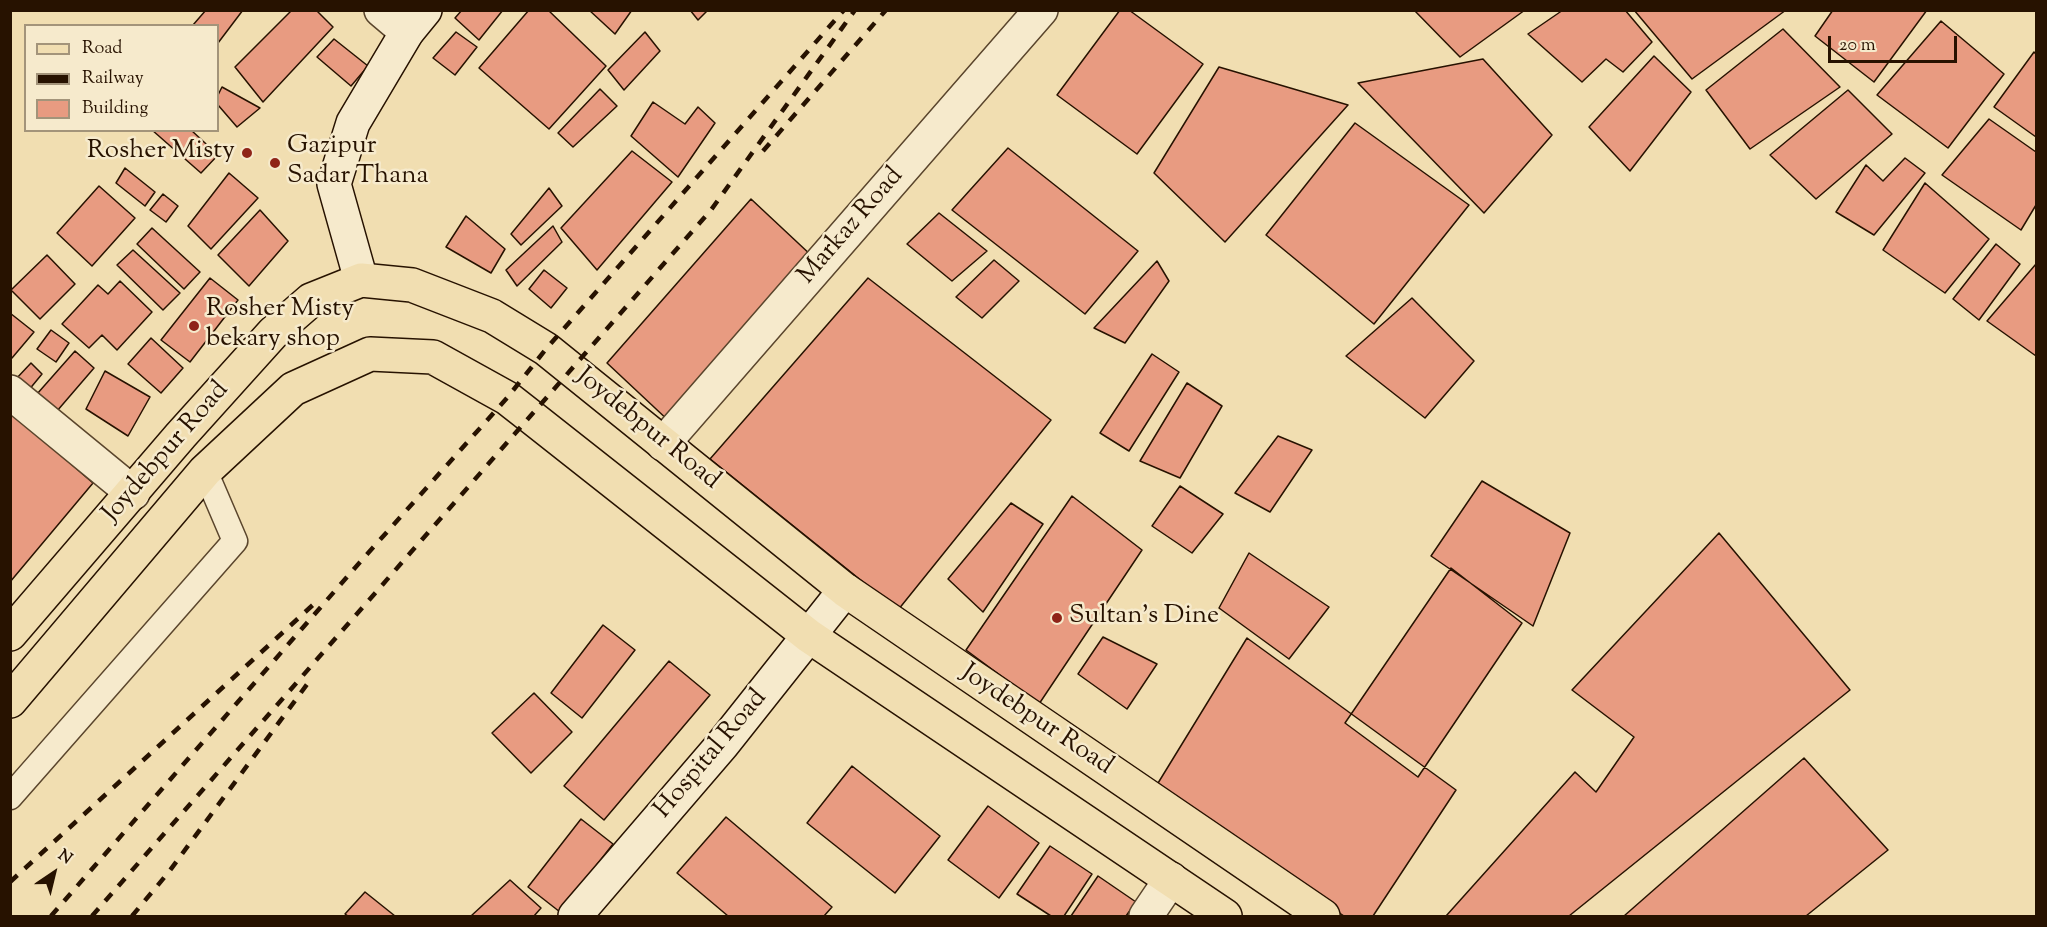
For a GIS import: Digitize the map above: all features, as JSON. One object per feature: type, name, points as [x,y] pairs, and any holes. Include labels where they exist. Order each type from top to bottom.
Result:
[{"type":"main road","name":"Joydebpur Road","points":[[10,634],[181,435],[273,333],[311,300],[361,280],[412,285],[492,316],[546,349],[845,590],[1323,916]]},
{"type":"main road","name":"Joydebpur Road","points":[[10,700],[205,471],[293,389],[370,354],[433,357],[507,398],[809,636],[1226,916]]},
{"type":"street","points":[[361,280],[334,184],[352,123],[416,21],[381,10]]},
{"type":"street","name":"Markaz Road","points":[[663,444],[1041,10]]},
{"type":"street","points":[[10,392],[133,493]]},
{"type":"street","name":"Hospital Road","points":[[575,916],[722,745],[845,590]]},
{"type":"street","points":[[1146,916],[1171,879]]},
{"type":"lane","points":[[10,797],[235,541],[205,471]]},
{"type":"building","points":[[206,10],[243,10],[219,42],[219,24],[194,24]]},
{"type":"building","points":[[292,10],[316,10],[333,27],[263,102],[235,67]]},
{"type":"building","points":[[462,10],[503,10],[479,40],[455,18]]},
{"type":"building","points":[[529,10],[548,10],[606,66],[549,129],[479,68]]},
{"type":"building","points":[[589,10],[632,10],[615,34]]},
{"type":"building","points":[[690,10],[708,10],[698,20]]},
{"type":"building","points":[[1120,10],[1129,10],[1203,64],[1137,154],[1057,95]]},
{"type":"building","points":[[1414,10],[1525,10],[1460,57]]},
{"type":"building","points":[[1563,10],[1625,10],[1652,42],[1623,72],[1606,59],[1582,82],[1528,34]]},
{"type":"building","points":[[1634,10],[1786,10],[1692,79]]},
{"type":"building","points":[[1833,10],[1927,10],[1874,82],[1815,36]]},
{"type":"building","points":[[1941,21],[2004,74],[1948,148],[1877,95]]},
{"type":"building","points":[[1783,29],[1840,87],[1750,149],[1706,90]]},
{"type":"building","points":[[456,32],[477,47],[455,75],[433,58]]},
{"type":"building","points":[[645,32],[660,51],[624,90],[608,70]]},
{"type":"building","points":[[334,39],[368,66],[351,86],[317,57]]},
{"type":"building","points":[[2034,52],[2036,54],[2036,137],[1994,107]]},
{"type":"building","points":[[1654,56],[1691,92],[1630,171],[1589,127]]},
{"type":"building","points":[[1483,59],[1552,135],[1484,213],[1358,83]]},
{"type":"building","points":[[1219,67],[1348,105],[1225,242],[1154,173]]},
{"type":"building","points":[[222,87],[260,108],[237,127],[219,106],[219,93]]},
{"type":"building","points":[[600,89],[617,106],[573,147],[558,133]]},
{"type":"building","points":[[1848,90],[1892,134],[1816,199],[1770,155]]},
{"type":"building","points":[[653,102],[685,124],[698,107],[715,123],[678,177],[631,136]]},
{"type":"building","points":[[1989,119],[2036,152],[2036,205],[2021,230],[1942,175]]},
{"type":"building","points":[[1355,123],[1469,205],[1374,324],[1266,235]]},
{"type":"building","points":[[154,132],[193,132],[218,155],[201,173]]},
{"type":"building","points":[[1008,148],[1138,251],[1085,314],[952,210]]},
{"type":"building","points":[[632,151],[672,182],[597,270],[561,228]]},
{"type":"building","points":[[1905,158],[1925,173],[1874,235],[1836,212],[1866,165],[1883,181]]},
{"type":"building","points":[[125,168],[155,192],[145,206],[116,183]]},
{"type":"building","points":[[229,173],[258,198],[211,249],[188,226]]},
{"type":"building","points":[[1925,183],[1989,239],[1945,293],[1883,250]]},
{"type":"building","points":[[99,186],[135,218],[92,266],[57,233]]},
{"type":"building","points":[[549,188],[562,206],[521,245],[511,234]]},
{"type":"building","points":[[163,194],[178,206],[166,222],[150,210]]},
{"type":"building","points":[[751,199],[813,257],[671,423],[607,363]]},
{"type":"building","points":[[260,210],[288,241],[249,286],[218,255]]},
{"type":"building","points":[[939,213],[987,251],[952,281],[907,244]]},
{"type":"building","points":[[466,216],[505,249],[491,273],[446,247]]},
{"type":"building","points":[[553,226],[562,242],[517,286],[506,270]]},
{"type":"building","points":[[152,228],[200,272],[184,289],[137,244]]},
{"type":"building","points":[[1996,244],[2020,264],[1979,320],[1953,299]]},
{"type":"building","points":[[133,250],[180,293],[163,310],[117,265]]},
{"type":"building","points":[[47,255],[75,284],[40,319],[11,290]]},
{"type":"building","points":[[994,260],[1019,281],[982,318],[956,297]]},
{"type":"building","points":[[1157,261],[1169,281],[1125,343],[1094,328]]},
{"type":"building","points":[[2036,264],[2036,356],[1987,321]]},
{"type":"building","points":[[544,270],[567,288],[551,308],[529,289]]},
{"type":"building","points":[[210,278],[238,300],[190,362],[161,340]]},
{"type":"building","points":[[868,278],[1051,420],[898,610],[710,459]]},
{"type":"building","points":[[120,281],[152,312],[117,350],[102,335],[89,348],[62,324],[98,285],[108,294]]},
{"type":"building","points":[[1412,298],[1474,361],[1425,418],[1346,356]]},
{"type":"building","points":[[10,313],[34,332],[12,358],[10,356]]},
{"type":"building","points":[[51,330],[69,343],[56,362],[37,349]]},
{"type":"building","points":[[151,338],[183,368],[161,393],[128,364]]},
{"type":"building","points":[[75,351],[94,368],[57,411],[37,394]]},
{"type":"building","points":[[1152,354],[1179,372],[1129,451],[1100,433]]},
{"type":"building","points":[[31,363],[42,374],[28,391],[15,380]]},
{"type":"building","points":[[105,371],[150,397],[128,436],[86,409]]},
{"type":"building","points":[[1187,383],[1222,406],[1180,478],[1140,461]]},
{"type":"building","points":[[10,411],[93,483],[10,582]]},
{"type":"building","points":[[1278,436],[1312,450],[1270,512],[1235,493]]},
{"type":"building","points":[[1482,481],[1570,533],[1533,626],[1431,556]]},
{"type":"building","points":[[1180,486],[1223,514],[1192,553],[1152,526]]},
{"type":"building","points":[[1072,496],[1142,550],[1039,704],[966,650]]},
{"type":"building","points":[[1011,503],[1043,524],[983,612],[948,579]]},
{"type":"building","points":[[1719,533],[1850,690],[1569,916],[1446,916],[1575,772],[1596,792],[1634,737],[1572,690]]},
{"type":"building","points":[[1249,553],[1329,607],[1289,659],[1219,608]]},
{"type":"building","points":[[1451,568],[1522,623],[1418,777],[1345,723]]},
{"type":"building","points":[[603,625],[635,650],[582,718],[551,693]]},
{"type":"building","points":[[1103,637],[1157,664],[1127,709],[1078,674]]},
{"type":"building","points":[[1247,638],[1456,790],[1373,916],[1344,916],[1155,788]]},
{"type":"building","points":[[669,661],[710,695],[604,820],[564,786]]},
{"type":"building","points":[[534,693],[572,732],[531,773],[492,733]]},
{"type":"building","points":[[1804,758],[1888,850],[1806,916],[1624,916]]},
{"type":"building","points":[[852,766],[940,836],[895,893],[807,823]]},
{"type":"building","points":[[988,806],[1039,843],[999,898],[948,860]]},
{"type":"building","points":[[726,817],[832,907],[824,916],[728,916],[677,873]]},
{"type":"building","points":[[581,819],[613,844],[560,912],[528,887]]},
{"type":"building","points":[[1050,846],[1092,874],[1064,916],[1051,916],[1017,894]]},
{"type":"building","points":[[1098,876],[1136,902],[1126,916],[1071,916]]},
{"type":"building","points":[[510,880],[541,908],[534,916],[471,916]]},
{"type":"building","points":[[365,892],[395,916],[348,916],[345,914]]},
{"type":"railway","points":[[51,916],[361,561],[507,398],[546,349],[844,10]]},
{"type":"railway","points":[[92,916],[711,210],[855,10]]},
{"type":"railway","points":[[763,151],[886,10]]},
{"type":"railway","points":[[10,882],[315,603]]},
{"type":"railway","points":[[132,916],[168,873],[311,679]]},
{"type":"place","name":"Rosher Misty","points":[[247,153]]},
{"type":"place","name":"Gazipur Sadar Thana","points":[[275,163]]},
{"type":"place","name":"Rosher Misty bekary shop","points":[[194,326]]},
{"type":"place","name":"Sultan's Dine","points":[[1057,618]]}]
